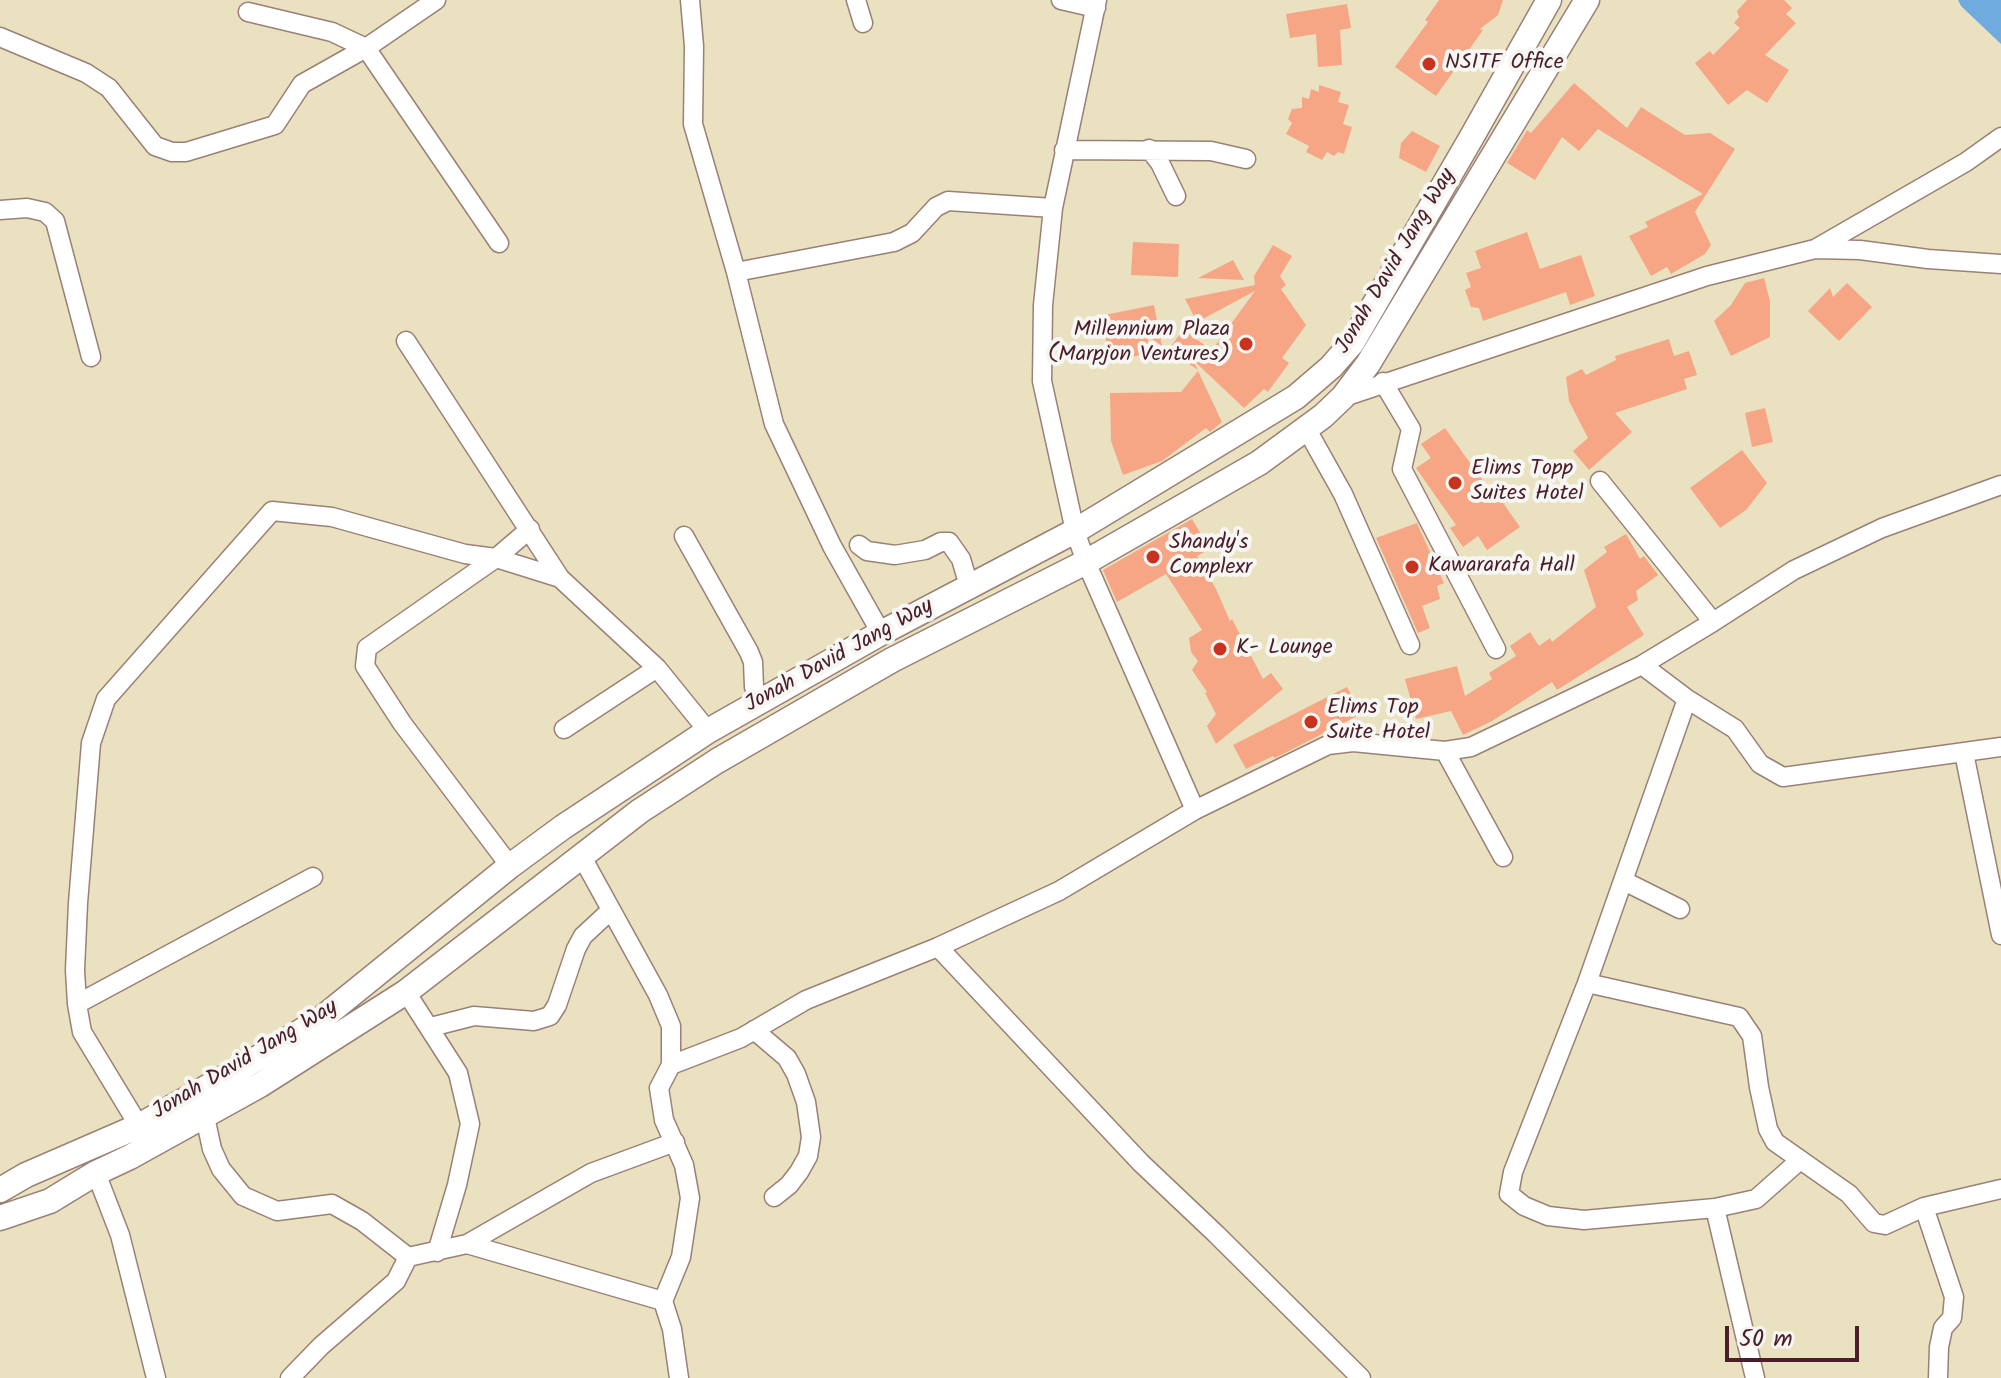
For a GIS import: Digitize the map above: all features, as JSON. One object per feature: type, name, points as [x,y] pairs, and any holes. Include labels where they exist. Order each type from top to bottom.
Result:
[{"type":"main road","name":"Jonah David Jang Way","points":[[0,1190],[26,1175],[139,1126],[321,1019],[510,866],[708,731],[881,633],[1075,531],[1283,406],[1331,367],[1352,343],[1549,0]]},
{"type":"main road","points":[[0,1218],[50,1201],[96,1173],[205,1117],[336,1039],[406,992],[640,811],[717,761],[892,660],[1086,562],[1259,463],[1306,428],[1343,397],[1368,364],[1587,0]]},
{"type":"street","points":[[0,37],[86,73],[109,88],[155,146],[172,152],[186,152],[275,125],[302,84],[366,48],[436,0]]},
{"type":"street","points":[[690,0],[694,46],[693,124],[736,272],[774,424],[832,546],[881,633]]},
{"type":"street","points":[[856,0],[863,23]]},
{"type":"street","points":[[1061,0],[1096,4],[1053,208],[1043,305],[1042,381],[1075,531],[1086,562],[1195,810]]},
{"type":"street","points":[[248,12],[332,32],[366,48],[499,243]]},
{"type":"street","points":[[1815,249],[1966,162],[2001,137]]},
{"type":"street","points":[[1149,149],[1176,196]]},
{"type":"street","points":[[1064,150],[1211,151],[1246,159]]},
{"type":"street","points":[[736,272],[894,242],[912,233],[936,207],[948,201],[1053,208]]},
{"type":"street","points":[[0,210],[36,210],[45,212],[55,221],[91,357]]},
{"type":"street","points":[[1343,397],[1707,276],[1815,249],[1860,250],[2001,264]]},
{"type":"street","points":[[406,341],[560,578],[657,668],[708,731]]},
{"type":"street","points":[[1383,382],[1411,429],[1402,469],[1496,649]]},
{"type":"street","points":[[1306,428],[1343,494],[1410,645]]},
{"type":"street","points":[[1600,481],[1713,622]]},
{"type":"street","points":[[671,1065],[741,1038],[806,1000],[938,947],[1059,891],[1195,810],[1328,745],[1353,742],[1445,751],[1471,747],[1642,665],[1794,570],[1882,528],[2001,485]]},
{"type":"street","points":[[139,1126],[82,1032],[77,1004],[78,903],[91,743],[106,699],[272,511],[332,517],[465,554],[496,558],[560,578]]},
{"type":"street","points":[[510,866],[402,723],[365,666],[367,648],[375,641],[496,558],[530,529]]},
{"type":"street","points":[[684,536],[749,652],[753,662],[754,687],[761,701]]},
{"type":"street","points":[[859,545],[867,551],[895,555],[949,542],[961,559],[969,586]]},
{"type":"street","points":[[1642,665],[1687,699],[1735,729],[1760,764],[1783,777],[2001,747]]},
{"type":"street","points":[[564,729],[657,668]]},
{"type":"street","points":[[1687,699],[1587,983],[1513,1172],[1509,1194],[1524,1206],[1548,1216],[1584,1220],[1715,1208],[1756,1199],[1799,1161]]},
{"type":"street","points":[[1445,751],[1503,857]]},
{"type":"street","points":[[1964,753],[2001,935]]},
{"type":"street","points":[[582,857],[658,995],[671,1026],[671,1065],[659,1088],[664,1120],[684,1165],[690,1198],[681,1257],[663,1301],[672,1329],[679,1378]]},
{"type":"street","points":[[77,1004],[313,877]]},
{"type":"street","points":[[1624,881],[1680,909]]},
{"type":"street","points":[[431,1027],[474,1016],[534,1021],[550,1016],[583,936],[610,911]]},
{"type":"street","points":[[938,947],[1141,1163],[1361,1378]]},
{"type":"street","points":[[1587,983],[1739,1017],[1752,1036],[1768,1129],[1775,1142],[1849,1194],[1874,1223],[1885,1225],[1924,1207],[2001,1189]]},
{"type":"street","points":[[406,992],[458,1073],[470,1124],[457,1185],[437,1252]]},
{"type":"street","points":[[754,1030],[787,1058],[796,1074],[806,1102],[811,1137],[808,1156],[799,1172],[774,1197]]},
{"type":"street","points":[[205,1117],[212,1149],[221,1169],[243,1196],[277,1211],[332,1204],[362,1221],[408,1257],[467,1244],[591,1173],[675,1142]]},
{"type":"street","points":[[96,1173],[120,1235],[156,1378]]},
{"type":"street","points":[[1924,1207],[1954,1297],[1952,1318],[1943,1328],[1939,1347],[1938,1378]]},
{"type":"street","points":[[1715,1208],[1755,1378]]},
{"type":"street","points":[[467,1244],[663,1301]]},
{"type":"street","points":[[290,1378],[321,1346],[396,1281],[408,1257]]},
{"type":"water","points":[[1958,0],[2001,0],[2001,44],[1961,6]]},
{"type":"building","points":[[1439,0],[1503,0],[1498,15],[1480,29],[1483,30],[1436,96],[1395,67],[1428,22],[1425,20]]},
{"type":"building","points":[[1747,0],[1784,0],[1792,8],[1786,14],[1796,23],[1765,55],[1789,70],[1767,103],[1747,90],[1728,105],[1695,63],[1710,51],[1713,55],[1740,28],[1734,23],[1739,17],[1737,11]]},
{"type":"building","points":[[1347,4],[1351,28],[1340,30],[1342,65],[1318,67],[1316,34],[1290,38],[1286,14]]},
{"type":"building","points":[[1574,83],[1627,128],[1641,107],[1685,135],[1710,133],[1735,149],[1695,212],[1711,245],[1705,254],[1671,274],[1667,267],[1651,276],[1629,236],[1648,227],[1645,222],[1703,194],[1598,129],[1579,151],[1562,137],[1535,180],[1507,163],[1527,130],[1531,133]]},
{"type":"building","points":[[1319,85],[1341,92],[1338,102],[1349,105],[1343,124],[1352,127],[1344,154],[1338,152],[1334,156],[1327,152],[1322,160],[1306,152],[1309,146],[1286,134],[1292,123],[1288,119],[1292,109],[1302,108],[1302,97],[1309,99],[1311,89],[1319,92]]},
{"type":"building","points":[[1412,131],[1440,146],[1426,172],[1399,158],[1401,143]]},
{"type":"building","points":[[1527,232],[1540,269],[1581,255],[1595,296],[1570,305],[1566,292],[1483,321],[1479,308],[1471,307],[1465,290],[1471,287],[1466,273],[1481,268],[1475,251]]},
{"type":"building","points":[[1133,242],[1179,244],[1178,277],[1131,275]]},
{"type":"building","points":[[1273,245],[1292,256],[1280,276],[1286,285],[1281,289],[1306,325],[1282,358],[1289,363],[1268,392],[1264,389],[1244,408],[1192,359],[1198,370],[1168,350],[1183,330],[1212,350],[1255,291],[1197,322],[1185,299],[1255,285],[1254,276]]},
{"type":"building","points":[[1233,260],[1244,280],[1198,278]]},
{"type":"building","points":[[1764,278],[1770,301],[1770,337],[1731,356],[1714,321],[1731,305],[1745,283]]},
{"type":"building","points":[[1847,283],[1872,307],[1839,341],[1808,311],[1830,288],[1833,297]]},
{"type":"building","points":[[1154,305],[1162,346],[1149,337],[1145,354],[1122,359],[1120,350],[1109,352],[1100,316]]},
{"type":"building","points":[[1669,339],[1674,356],[1689,351],[1697,375],[1684,379],[1687,389],[1615,413],[1632,432],[1589,470],[1573,451],[1588,438],[1569,401],[1566,377],[1582,369],[1586,375],[1616,360],[1615,356]]},
{"type":"building","points":[[1198,371],[1222,422],[1210,432],[1206,428],[1162,461],[1123,475],[1111,441],[1110,393],[1181,392]]},
{"type":"building","points":[[1765,408],[1773,442],[1752,447],[1745,413]]},
{"type":"building","name":"Elims Topp Suites Hotel","points":[[1445,428],[1520,527],[1487,550],[1478,536],[1463,547],[1450,528],[1456,525],[1416,468],[1431,458],[1421,444]]},
{"type":"building","points":[[1742,450],[1767,483],[1746,510],[1720,528],[1690,488]]},
{"type":"building","points":[[1192,519],[1210,549],[1197,556],[1230,621],[1232,619],[1263,679],[1271,673],[1283,689],[1216,744],[1207,726],[1216,714],[1207,692],[1192,670],[1198,661],[1191,652],[1189,638],[1202,630],[1166,574],[1117,602],[1103,570]]},
{"type":"building","name":"Kawararafa Hall","points":[[1417,523],[1444,583],[1437,586],[1440,599],[1422,606],[1430,628],[1418,633],[1376,538]]},
{"type":"building","points":[[1626,534],[1640,559],[1644,556],[1658,575],[1636,591],[1638,600],[1627,607],[1644,635],[1557,690],[1552,682],[1492,721],[1463,735],[1451,711],[1416,719],[1405,679],[1457,666],[1465,696],[1492,679],[1489,673],[1516,656],[1510,646],[1530,632],[1539,646],[1550,638],[1552,642],[1596,607],[1584,570],[1607,552],[1604,547]]},
{"type":"building","name":"Elims Top Suite Hotel","points":[[1347,687],[1361,714],[1275,758],[1273,756],[1246,769],[1233,745]]},
{"type":"place","name":"NSITF Office","points":[[1429,64]]},
{"type":"place","name":"Millennium Plaza (Marpjon Ventures)","points":[[1246,344]]},
{"type":"place","name":"Elims Topp Suites Hotel","points":[[1455,483]]},
{"type":"place","name":"Shandy's Complexr","points":[[1153,557]]},
{"type":"place","name":"Kawararafa Hall","points":[[1412,567]]},
{"type":"place","name":"K- Lounge","points":[[1220,649]]},
{"type":"place","name":"Elims Top Suite Hotel","points":[[1311,722]]}]
